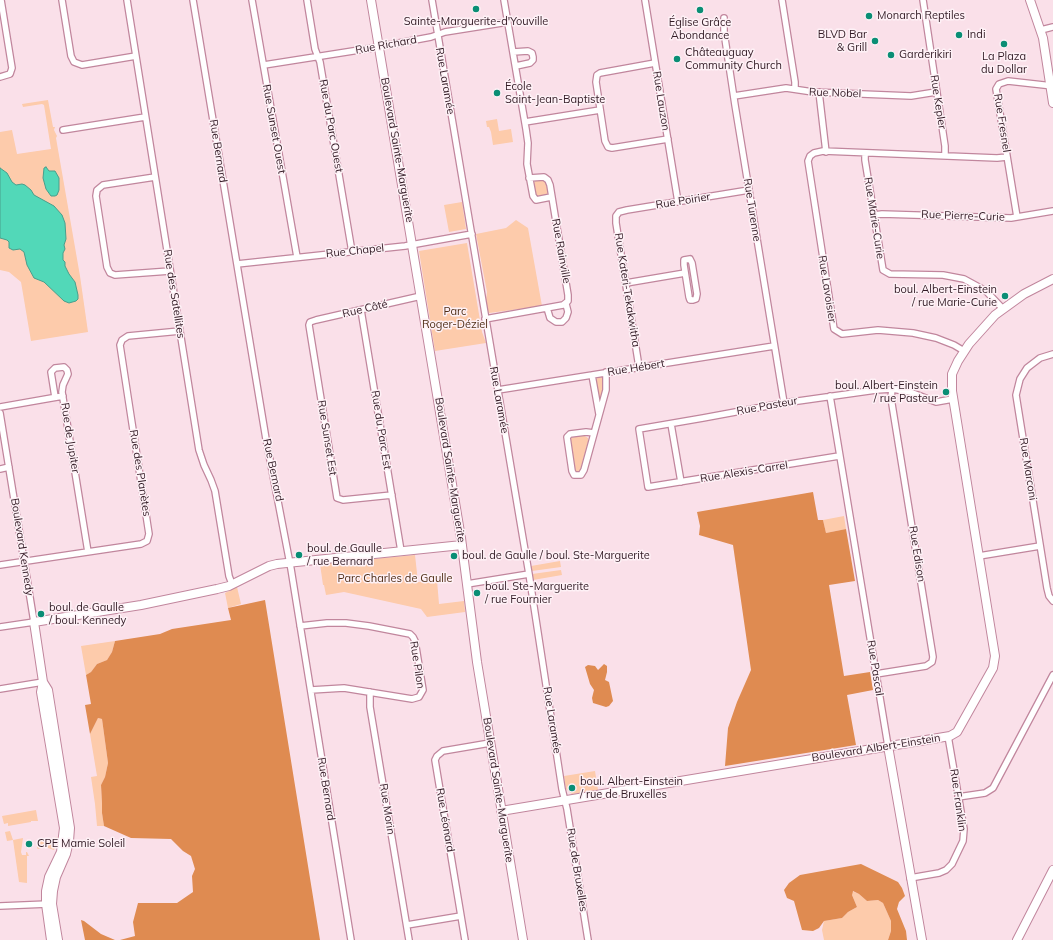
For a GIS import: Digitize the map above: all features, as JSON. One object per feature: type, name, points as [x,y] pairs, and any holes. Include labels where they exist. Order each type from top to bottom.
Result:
[{"type":"street","points":[[0,77],[11,73],[12,65],[1,0]]},
{"type":"street","points":[[62,0],[71,56],[74,62],[82,65],[136,56]]},
{"type":"street","name":"Rue des Satellites","points":[[127,0],[198,450],[215,491],[229,576],[232,584]]},
{"type":"street","name":"Rue Bernard","points":[[193,0],[266,439],[290,562],[351,940]]},
{"type":"street","name":"Rue Sunset Ouest","points":[[252,0],[297,257]]},
{"type":"street","name":"Rue du Parc Ouest","points":[[307,0],[352,252]]},
{"type":"street","name":"Boulevard Sainte-Marguerite","points":[[371,0],[462,545],[477,662],[523,940]]},
{"type":"street","name":"Rue Laramée","points":[[432,0],[529,574],[565,801]]},
{"type":"street","points":[[504,0],[525,122],[528,143],[527,160],[533,196],[534,199],[539,200],[552,197]]},
{"type":"street","name":"Rue Lauzon","points":[[645,0],[678,202]]},
{"type":"street","points":[[782,0],[795,89]]},
{"type":"street","name":"Rue Kepler","points":[[922,0],[945,146],[945,156]]},
{"type":"street","points":[[1030,0],[1041,30],[1052,86],[1053,103]]},
{"type":"street","name":"Rue Turenne","points":[[724,18],[724,32],[784,403]]},
{"type":"street","name":"Rue Richard","points":[[264,65],[379,46],[438,35],[445,32],[508,22]]},
{"type":"street","points":[[1041,30],[1053,27]]},
{"type":"street","points":[[513,52],[528,50],[532,53],[533,57],[533,60],[530,63],[516,66]]},
{"type":"street","points":[[655,63],[598,74],[595,80],[605,141],[608,147],[614,148],[668,139]]},
{"type":"street","name":"Rue Fresnel","points":[[1017,217],[996,96],[997,86],[1002,82],[1008,82],[1052,86]]},
{"type":"street","name":"Rue Nobel","points":[[734,96],[786,88],[819,92],[913,96],[936,92]]},
{"type":"street","points":[[819,92],[826,152]]},
{"type":"street","points":[[525,122],[600,110]]},
{"type":"street","points":[[63,130],[145,117]]},
{"type":"street","name":"Rue Lavoisier","points":[[964,351],[936,338],[913,332],[878,330],[844,334],[834,329],[808,158],[814,153],[826,152],[1007,157]]},
{"type":"street","name":"Rue Marie-Curie","points":[[865,154],[884,271],[890,274],[949,276],[964,279],[986,291],[1003,309]]},
{"type":"street","name":"Rue Rainville","points":[[530,178],[542,176],[546,178],[550,185],[568,295],[568,301],[566,304],[568,312],[566,318],[562,322],[556,322],[550,318],[547,308]]},
{"type":"street","points":[[155,177],[103,185],[97,190],[96,196],[106,259],[108,270],[115,275],[170,271]]},
{"type":"street","name":"Rue Poirier","points":[[618,214],[627,210],[749,190]]},
{"type":"street","name":"Rue Pierre-Curie","points":[[874,215],[1017,217],[1053,211]]},
{"type":"street","name":"Rue Kateri-Tekakwitha","points":[[618,214],[616,223],[639,367]]},
{"type":"street","name":"Rue Chapel","points":[[237,264],[352,252],[472,234]]},
{"type":"street","points":[[690,259],[697,294],[697,298],[695,300],[689,298],[685,273],[684,262],[685,260],[690,259]]},
{"type":"street","points":[[626,283],[685,273]]},
{"type":"street","name":"Boulevard Albert-Einstein","points":[[502,811],[954,734],[962,726],[993,668],[995,662],[995,652],[953,399],[951,385],[952,374],[964,351],[979,332],[1003,309],[1030,290],[1053,279]]},
{"type":"street","name":"Rue Côté","points":[[309,324],[316,320],[421,296]]},
{"type":"street","points":[[486,319],[566,304]]},
{"type":"street","name":"Rue du Parc Est","points":[[361,310],[401,551]]},
{"type":"street","name":"Rue Sunset Est","points":[[309,324],[337,498],[343,500],[392,495]]},
{"type":"street","name":"Rue des Planètes","points":[[0,565],[146,542],[149,538],[149,531],[120,345],[123,338],[128,336],[180,331]]},
{"type":"street","name":"Rue Hébert","points":[[498,390],[774,346]]},
{"type":"street","name":"Rue Marconi","points":[[1053,354],[1040,358],[1030,365],[1022,375],[1016,391],[1040,546],[1048,591],[1053,600]]},
{"type":"street","name":"Rue de Jupiter","points":[[55,398],[51,372],[59,367],[66,368],[68,372],[62,386],[63,396],[88,552]]},
{"type":"street","points":[[594,433],[586,432],[570,434],[567,437],[572,471],[574,475],[578,476],[583,473],[607,387],[606,372]]},
{"type":"street","points":[[592,375],[599,415]]},
{"type":"street","name":"Rue Pasteur","points":[[648,487],[639,429],[784,403],[872,390],[892,389],[917,394],[936,402],[953,399]]},
{"type":"street","name":"Rue Edison","points":[[876,674],[926,666],[930,664],[933,657],[891,398],[892,389]]},
{"type":"street","points":[[0,407],[63,396]]},
{"type":"street","name":"Rue Pascal","points":[[830,396],[910,878],[922,940]]},
{"type":"street","name":"Boulevard Kennedy","points":[[0,413],[43,682],[48,690],[70,828],[70,841],[54,882],[49,904],[51,940]]},
{"type":"street","points":[[672,424],[681,482]]},
{"type":"street","name":"Rue Alexis-Carrel","points":[[648,487],[839,456]]},
{"type":"street","points":[[0,469],[9,467]]},
{"type":"street","points":[[0,627],[141,605],[217,589],[232,584],[269,566],[290,562],[462,545]]},
{"type":"street","points":[[979,556],[1040,546]]},
{"type":"street","points":[[467,584],[529,574]]},
{"type":"street","name":"Rue Pilon","points":[[300,626],[327,623],[353,624],[412,635],[415,641],[423,687],[421,695],[412,699],[339,687],[310,690]]},
{"type":"street","points":[[958,797],[985,793],[993,788],[1053,675]]},
{"type":"street","points":[[0,689],[43,682]]},
{"type":"street","name":"Rue Morin","points":[[370,692],[370,703],[409,940]]},
{"type":"street","name":"Rue Franklin","points":[[910,878],[942,872],[952,864],[963,841],[964,829],[948,736]]},
{"type":"street","name":"Rue Léonard","points":[[465,940],[435,760],[439,754],[446,750],[490,744]]},
{"type":"street","name":"Rue de Bruxelles","points":[[565,801],[588,940]]},
{"type":"street","points":[[1017,940],[1053,870]]},
{"type":"street","points":[[0,906],[49,904]]},
{"type":"street","name":"Boulevard Kennedy","points":[[49,904],[58,940]]},
{"type":"street","points":[[406,925],[461,916]]},
{"type":"green space","points":[[48,100],[53,127],[55,127],[54,130],[57,136],[56,138],[80,276],[88,332],[31,341],[21,282],[9,272],[0,270],[0,132],[12,130],[17,154],[51,149],[44,105],[23,107],[22,104]]},
{"type":"green space","points":[[497,119],[499,131],[511,129],[513,142],[493,145],[491,132],[489,127],[487,127],[486,121]]},
{"type":"green space","points":[[544,179],[548,186],[548,193],[544,196],[537,197],[535,194],[534,183],[536,180]]},
{"type":"green space","points":[[462,202],[466,229],[449,232],[444,205]]},
{"type":"green space","name":"Parc Roger-Déziel","points":[[516,220],[528,228],[542,306],[489,313],[486,300],[487,292],[476,234],[506,228]]},
{"type":"green space","name":"Parc Roger-Déziel","points":[[467,243],[482,332],[486,343],[435,351],[419,251]]},
{"type":"green space","points":[[598,377],[602,378],[604,382],[604,388],[599,401],[596,381]]},
{"type":"green space","points":[[583,435],[588,438],[588,442],[580,470],[577,472],[575,470],[570,438]]},
{"type":"green space","points":[[844,516],[846,529],[826,533],[823,520]]},
{"type":"green space","name":"Parc Charles de Gaulle","points":[[415,555],[418,582],[437,580],[439,604],[464,601],[465,612],[427,617],[421,609],[344,592],[326,595],[320,564]]},
{"type":"green space","points":[[560,561],[561,567],[532,571],[531,566]]},
{"type":"green space","points":[[561,570],[562,575],[533,580],[532,574]]},
{"type":"green space","points":[[237,587],[241,604],[228,608],[225,593]]},
{"type":"green space","points":[[115,641],[112,652],[107,660],[97,664],[91,672],[86,675],[81,646]]},
{"type":"green space","points":[[98,718],[102,719],[108,763],[105,777],[101,785],[104,826],[97,826],[91,777],[97,776],[90,734]]},
{"type":"green space","points":[[595,771],[598,790],[572,794],[566,789],[564,776]]},
{"type":"green space","points":[[36,810],[38,821],[8,826],[8,823],[4,824],[2,816]]},
{"type":"green space","points":[[10,831],[13,840],[7,841],[5,832]]},
{"type":"green space","points":[[58,837],[54,850],[45,847],[37,848],[37,842]]},
{"type":"green space","points":[[23,838],[22,855],[26,855],[27,852],[29,856],[27,856],[27,883],[19,882],[13,840]]},
{"type":"green space","points":[[852,891],[859,894],[867,901],[878,900],[883,903],[891,921],[891,931],[888,940],[824,940],[822,930],[824,921],[842,918],[848,912],[857,907]]},
{"type":"shaded area","points":[[46,167],[49,171],[55,171],[59,178],[59,190],[55,196],[51,196],[46,189],[43,178],[44,168]]},
{"type":"shaded area","points":[[0,168],[7,173],[12,182],[16,185],[25,185],[34,195],[54,206],[62,215],[65,223],[66,239],[63,260],[69,274],[75,282],[78,295],[78,299],[76,301],[69,303],[64,301],[44,282],[34,278],[27,265],[24,252],[20,249],[13,250],[9,248],[9,242],[0,238]]},
{"type":"shaded area","points":[[813,492],[818,520],[823,520],[826,533],[846,529],[855,581],[829,585],[844,676],[870,672],[873,690],[847,695],[856,745],[725,766],[728,728],[737,702],[751,670],[733,545],[699,535],[700,526],[697,512]]},
{"type":"shaded area","points":[[265,600],[320,940],[120,940],[135,936],[133,922],[138,903],[177,903],[193,892],[192,876],[195,869],[191,856],[183,851],[171,839],[131,838],[104,826],[101,785],[105,777],[108,763],[102,719],[98,718],[90,734],[85,705],[91,704],[86,675],[91,672],[97,664],[107,660],[112,652],[115,641],[160,634],[172,629],[231,620],[228,608]]},
{"type":"shaded area","points":[[604,664],[607,666],[605,680],[609,682],[613,701],[606,707],[593,703],[592,698],[594,690],[590,684],[585,667],[588,665],[595,666],[598,670]]},
{"type":"shaded area","points":[[861,864],[898,882],[902,888],[905,896],[899,902],[897,909],[906,931],[907,940],[888,940],[891,931],[891,921],[883,903],[878,900],[867,901],[853,891],[852,895],[857,907],[848,912],[842,918],[824,921],[819,928],[813,931],[802,930],[794,901],[787,898],[784,890],[789,883],[800,875]]},
{"type":"shaded area","points":[[81,920],[101,934],[115,940],[85,940]]},
{"type":"place","name":"Sainte-Marguerite-d'Youville","points":[[476,9]]},
{"type":"place","name":"Église Grâce Abondance","points":[[700,10]]},
{"type":"place","name":"Monarch Reptiles","points":[[869,16]]},
{"type":"place","name":"Indi","points":[[959,35]]},
{"type":"place","name":"BLVD Bar & Grill","points":[[875,41]]},
{"type":"place","name":"La Plaza du Dollar","points":[[1004,44]]},
{"type":"place","name":"Garderikiri","points":[[891,55]]},
{"type":"place","name":"Châteauguay Community Church","points":[[677,59]]},
{"type":"place","name":"École Saint-Jean-Baptiste","points":[[497,93]]},
{"type":"place","name":"boul. Albert-Einstein / rue Marie-Curie","points":[[1005,296]]},
{"type":"place","name":"boul. Albert-Einstein / rue Pasteur","points":[[946,392]]},
{"type":"place","name":"boul. de Gaulle / rue Bernard","points":[[299,555]]},
{"type":"place","name":"boul. de Gaulle / boul. Ste-Marguerite","points":[[454,556]]},
{"type":"place","name":"boul. Ste-Marguerite / rue Fournier","points":[[477,593]]},
{"type":"place","name":"boul. de Gaulle / boul. Kennedy","points":[[41,614]]},
{"type":"place","name":"boul. Albert-Einstein / rue de Bruxelles","points":[[572,788]]},
{"type":"place","name":"CPE Mamie Soleil","points":[[29,844]]}]
